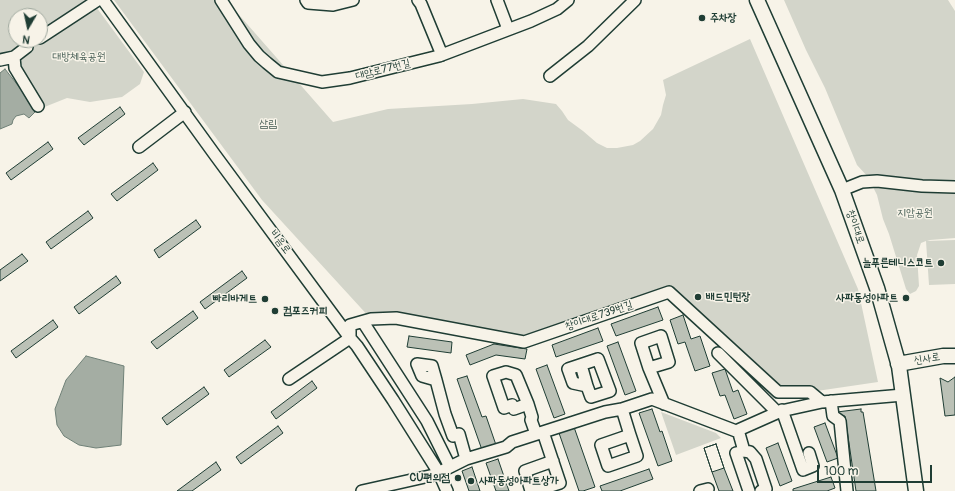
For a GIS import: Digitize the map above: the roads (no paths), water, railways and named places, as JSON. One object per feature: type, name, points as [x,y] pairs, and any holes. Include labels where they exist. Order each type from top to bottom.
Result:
[{"type":"main road","name":"창이대로","points":[[757,0],[842,190],[876,288],[898,364],[916,491]]},
{"type":"main road","name":"신사로","points":[[898,364],[943,356],[955,356]]},
{"type":"street","points":[[48,33],[98,0]]},
{"type":"street","name":"비음로","points":[[103,0],[357,346],[394,400],[439,473],[447,491]]},
{"type":"street","points":[[306,0],[308,3],[332,5],[353,0]]},
{"type":"street","points":[[418,0],[442,55]]},
{"type":"street","points":[[497,0],[508,29]]},
{"type":"street","name":"대암로77번길","points":[[223,1],[258,56],[278,72],[322,82],[350,78],[442,55],[531,21],[557,9],[568,0]]},
{"type":"street","points":[[550,76],[588,46],[635,0]]},
{"type":"street","points":[[0,60],[14,57],[22,48]]},
{"type":"street","points":[[14,57],[15,68],[38,106]]},
{"type":"street","points":[[139,147],[185,112]]},
{"type":"street","points":[[842,190],[862,182],[877,181],[955,188]]},
{"type":"street","name":"창이대로739번길","points":[[350,338],[350,325],[371,319],[396,318],[524,342],[669,292],[778,392],[810,392],[826,401]]},
{"type":"street","points":[[363,322],[427,421],[450,467]]},
{"type":"street","points":[[289,380],[350,338]]},
{"type":"street","points":[[718,353],[780,411],[803,470],[813,466],[808,453]]},
{"type":"street","points":[[598,358],[610,391],[600,394],[591,397],[587,386],[573,383],[568,369],[598,358]]},
{"type":"street","points":[[649,368],[664,404]]},
{"type":"street","points":[[436,380],[444,414],[453,436],[458,434],[466,459]]},
{"type":"street","points":[[600,394],[605,412]]},
{"type":"street","points":[[362,491],[427,478],[466,459],[506,446],[512,442],[605,412],[652,399],[736,431],[780,411],[826,401],[903,395]]},
{"type":"street","points":[[826,401],[833,416],[840,421],[847,491]]},
{"type":"street","points":[[528,404],[532,417],[531,420],[540,433],[553,461],[560,483],[535,491]]},
{"type":"street","points":[[622,408],[630,435]]},
{"type":"street","points":[[738,430],[744,451]]},
{"type":"street","points":[[749,491],[736,453],[744,451],[750,452],[756,459],[766,489],[761,491]]},
{"type":"street","points":[[531,491],[525,471],[553,461]]},
{"type":"place","name":"주차장","points":[[702,18]]},
{"type":"place","name":"늘푸른테니스코트","points":[[941,263]]},
{"type":"place","name":"배드민턴장","points":[[698,297]]},
{"type":"place","name":"사파동성아파트","points":[[906,298]]},
{"type":"place","name":"빠리바게트","points":[[265,299]]},
{"type":"place","name":"컴포즈커피","points":[[275,311]]},
{"type":"place","name":"CU편의점","points":[[458,478]]},
{"type":"place","name":"사파동성아파트상가","points":[[471,481]]},
{"type":"park label","name":"대방체육공원","points":[[79,57]]},
{"type":"park label","name":"삼림","points":[[268,124]]},
{"type":"park label","name":"지압공원","points":[[915,213]]}]
